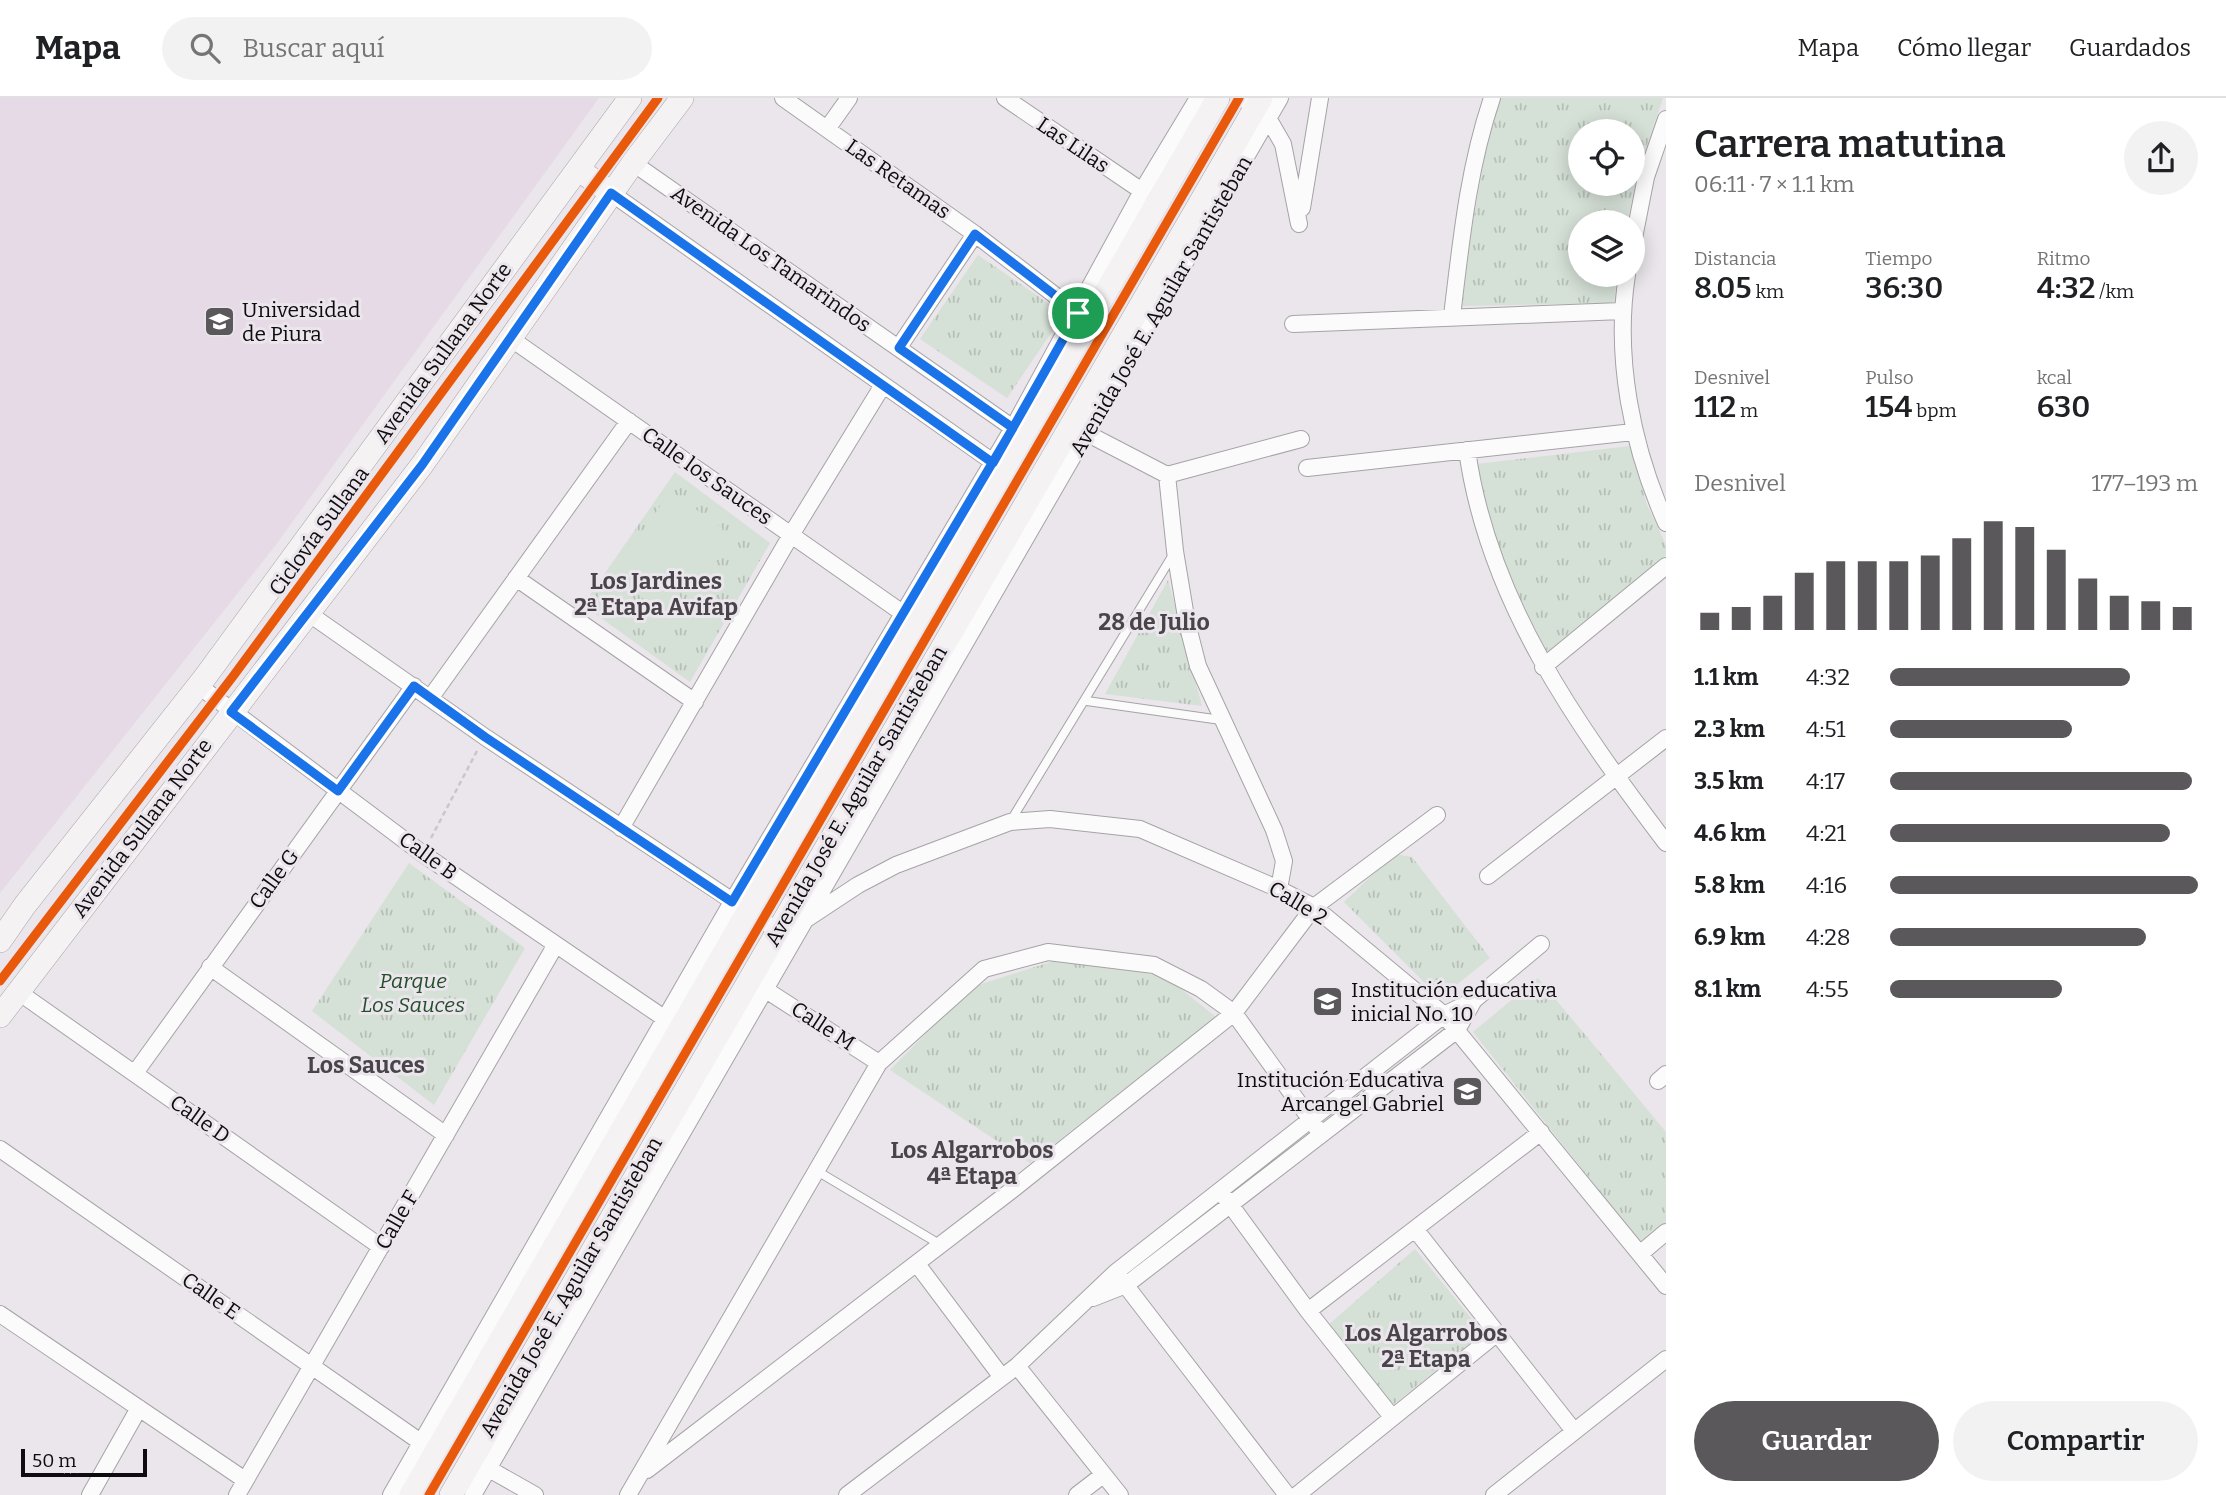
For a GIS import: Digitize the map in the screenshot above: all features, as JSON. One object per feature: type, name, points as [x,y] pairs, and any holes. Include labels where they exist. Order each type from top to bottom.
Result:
[{"type":"main road","name":"Avenida Sullana Norte","points":[[0,941],[24,905],[199,686],[630,98]]},
{"type":"main road","name":"Avenida Sullana Norte","points":[[0,1016],[422,465],[611,193],[682,98]]},
{"type":"main road","name":"Avenida José E. Aguilar Santisteban","points":[[411,1495],[740,907],[1217,98]]},
{"type":"main road","name":"Avenida José E. Aguilar Santisteban","points":[[450,1495],[786,936],[1256,105]]},
{"type":"main road","points":[[600,139],[633,163]]},
{"type":"main road","points":[[578,169],[611,193]]},
{"type":"street","name":"Las Retamas","points":[[783,98],[975,234],[1078,313]]},
{"type":"street","points":[[827,129],[849,98]]},
{"type":"street","name":"Las Lilas","points":[[1005,98],[1142,191]]},
{"type":"street","name":"Avenida José E. Aguilar Santisteban","points":[[391,1495],[664,1018],[740,907],[904,614],[1078,313],[1142,191],[1198,98]]},
{"type":"street","name":"Avenida José E. Aguilar Santisteban","points":[[473,1495],[766,990],[786,936],[803,921],[1088,434],[1256,105],[1280,98]]},
{"type":"street","points":[[1256,105],[1283,144],[1299,224],[1320,98]]},
{"type":"street","points":[[1452,316],[1463,224],[1479,136],[1492,98]]},
{"type":"street","points":[[1640,210],[1646,177],[1666,119]]},
{"type":"street","name":"Avenida Los Tamarindos","points":[[633,163],[1013,428]]},
{"type":"street","name":"Avenida Los Tamarindos","points":[[611,193],[993,463]]},
{"type":"street","points":[[899,348],[975,234]]},
{"type":"street","points":[[1626,287],[1622,311],[1633,432],[1666,523]]},
{"type":"street","points":[[1293,324],[1622,311]]},
{"type":"street","name":"Calle los Sauces","points":[[510,338],[904,614]]},
{"type":"street","points":[[621,828],[791,535],[883,386]]},
{"type":"street","points":[[430,696],[629,421]]},
{"type":"street","points":[[1307,468],[1633,432]]},
{"type":"street","points":[[1088,434],[1167,475],[1301,439]]},
{"type":"street","points":[[1467,450],[1479,518],[1517,618],[1543,667],[1615,776],[1666,843]]},
{"type":"street","points":[[1167,475],[1175,551],[1187,623],[1198,666],[1274,830],[1283,861],[1279,889]]},
{"type":"street","points":[[1543,667],[1666,566]]},
{"type":"street","points":[[516,578],[695,702]]},
{"type":"street","points":[[308,613],[485,737],[786,936]]},
{"type":"street","name":"Calle B","points":[[199,686],[424,854],[664,1018]]},
{"type":"street","name":"Calle G","points":[[135,1073],[414,686]]},
{"type":"street","points":[[1489,876],[1666,738]]},
{"type":"street","points":[[639,1475],[917,1264],[1234,1013],[1314,908],[1437,816]]},
{"type":"street","name":"Calle 2","points":[[803,921],[858,885],[896,865],[1010,822],[1050,819],[1140,829],[1279,889],[1314,908],[1444,1015],[1666,1286]]},
{"type":"street","points":[[1121,1278],[1219,1190],[1444,1015],[1474,1000],[1541,944]]},
{"type":"street","name":"Calle F","points":[[237,1495],[555,946]]},
{"type":"street","points":[[628,1495],[879,1063],[984,969],[1048,952],[1154,965],[1201,989],[1234,1013],[1321,1134]]},
{"type":"street","points":[[210,967],[446,1135]]},
{"type":"street","name":"Calle M","points":[[766,990],[879,1063]]},
{"type":"street","name":"Calle D","points":[[17,991],[381,1247]]},
{"type":"street","points":[[847,1495],[1017,1366],[1084,1302],[1230,1205],[1457,1030],[1474,1000]]},
{"type":"street","points":[[1308,1311],[1541,1132]]},
{"type":"street","name":"Calle E","points":[[0,1149],[422,1443]]},
{"type":"street","points":[[1219,1190],[1308,1311],[1392,1417]]},
{"type":"street","points":[[1415,1229],[1574,1431]]},
{"type":"street","points":[[1641,1253],[1666,1232]]},
{"type":"street","points":[[917,1264],[1001,1377]]},
{"type":"street","points":[[1121,1278],[1287,1495]]},
{"type":"street","points":[[0,1314],[246,1480]]},
{"type":"street","points":[[1297,1495],[1496,1334]]},
{"type":"street","points":[[1494,1495],[1666,1359]]},
{"type":"street","points":[[1017,1366],[1120,1495]]},
{"type":"street","points":[[90,1495],[139,1408]]},
{"type":"street","points":[[489,1469],[536,1495]]},
{"type":"street","points":[[1077,1495],[1103,1475]]},
{"type":"lane","points":[[1010,822],[1087,701],[1175,551]]},
{"type":"lane","points":[[1087,701],[1221,720]]},
{"type":"lane","points":[[817,1171],[941,1245]]},
{"type":"path","points":[[424,854],[485,737]]},
{"type":"shaded area","name":"Universidad de Piura","points":[[0,98],[599,98],[275,546],[0,893]]},
{"type":"green space","points":[[1500,98],[1663,98],[1645,151],[1645,119],[1568,119],[1568,196],[1633,196],[1630,210],[1568,210],[1568,287],[1616,287],[1614,303],[1462,306],[1476,201]]},
{"type":"green space","points":[[978,255],[1064,314],[1007,398],[920,339]]},
{"type":"green space","points":[[1630,446],[1647,505],[1666,545],[1666,555],[1545,657],[1497,552],[1476,464]]},
{"type":"green space","points":[[675,472],[770,543],[690,682],[583,605]]},
{"type":"green space","points":[[671,491],[723,529],[663,613],[611,575]]},
{"type":"green space","points":[[1168,580],[1202,706],[1105,694]]},
{"type":"green space","points":[[1394,854],[1412,857],[1490,958],[1440,998],[1344,902]]},
{"type":"green space","name":"Parque Los Sauces","points":[[409,863],[525,948],[434,1105],[312,1011]]},
{"type":"green space","points":[[1063,958],[1166,977],[1216,1017],[1030,1163],[890,1070],[972,987]]},
{"type":"green space","points":[[1538,978],[1666,1132],[1666,1222],[1641,1243],[1473,1032]]},
{"type":"green space","points":[[1415,1249],[1483,1333],[1390,1407],[1327,1326]]},
{"type":"cycle path","name":"Ciclovía Sullana","points":[[0,981],[234,675],[658,98]]},
{"type":"cycle path","points":[[429,1495],[1239,98]]},
{"type":"place","name":"Universidad de Piura","points":[[219,322]]},
{"type":"place","name":"Institución educativa inicial No. 10","points":[[1328,1002]]},
{"type":"place","name":"Institución Educativa Arcangel Gabriel","points":[[1467,1092]]},
{"type":"district","name":"Los Jardines 2ª Etapa Avifap","points":[[656,594]]},
{"type":"district","name":"28 de Julio","points":[[1154,622]]},
{"type":"district","name":"Los Sauces","points":[[366,1065]]},
{"type":"district","name":"Los Algarrobos 4ª Etapa","points":[[972,1163]]},
{"type":"district","name":"Los Algarrobos 2ª Etapa","points":[[1426,1346]]},
{"type":"route","points":[[1078,313],[975,234],[899,348],[1013,428],[993,463],[904,614],[732,902],[485,737],[414,686],[338,791],[231,712],[422,465],[611,193],[993,463],[1013,428],[1078,313]]}]
